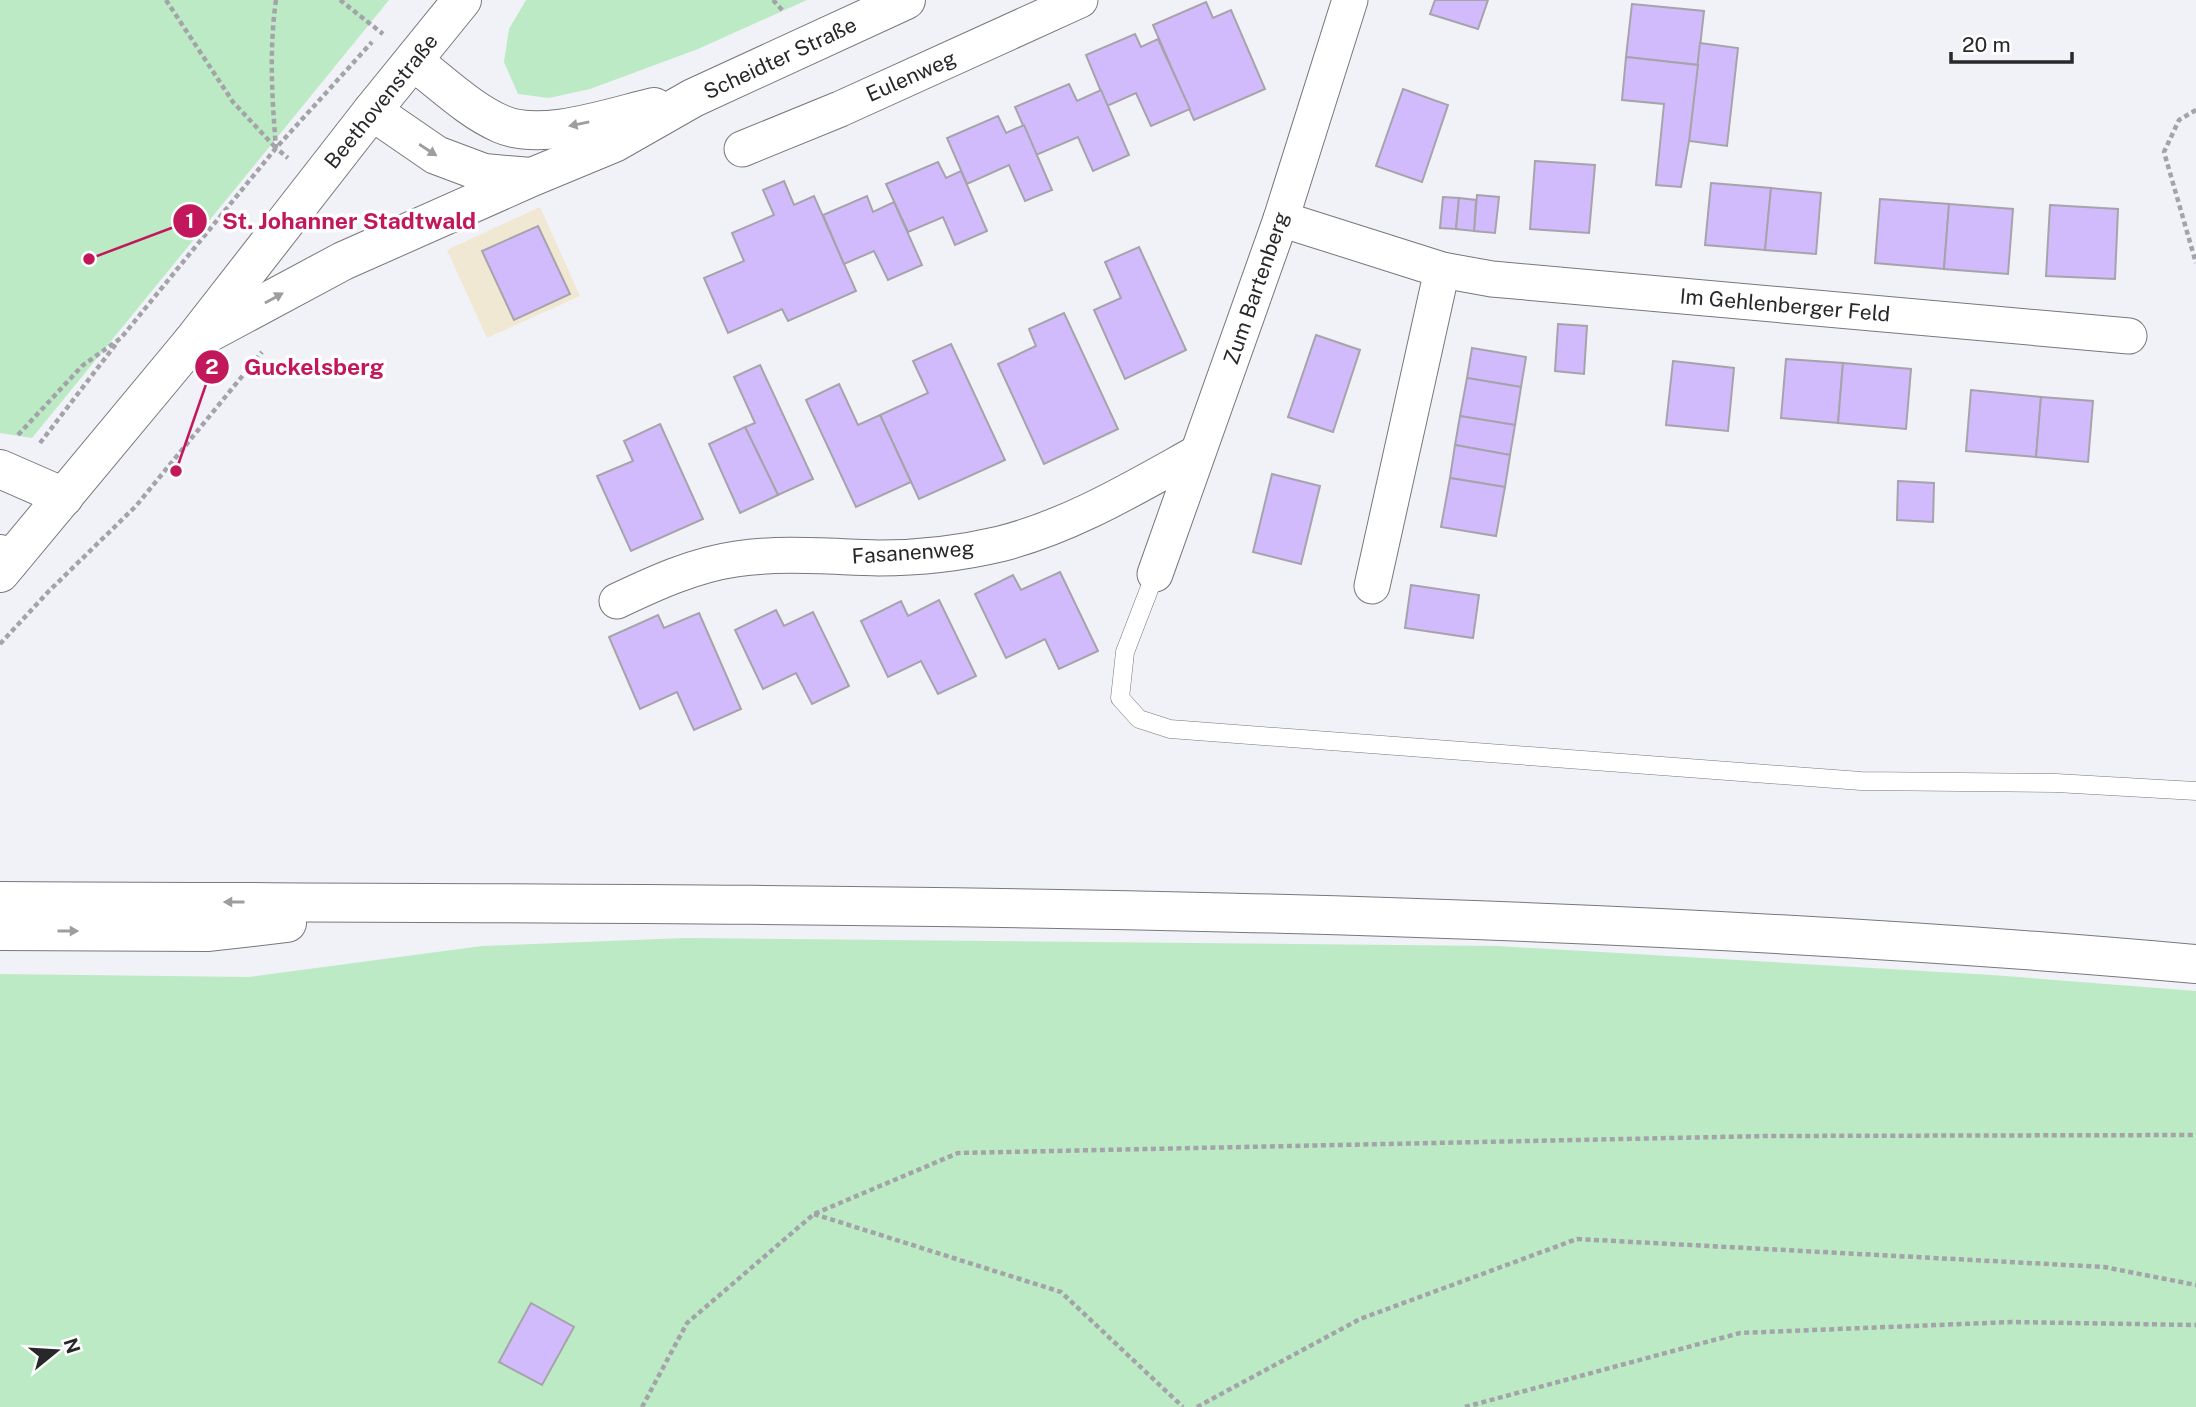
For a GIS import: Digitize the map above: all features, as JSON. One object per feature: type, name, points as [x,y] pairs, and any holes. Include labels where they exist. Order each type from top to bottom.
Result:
[{"type":"main road","name":"Beethovenstraße","points":[[3,563],[64,497],[192,342],[462,0]]},
{"type":"main road","name":"Scheidter Straße","points":[[192,342],[343,261],[614,143],[693,98],[906,0]]},
{"type":"main road","name":"Scheidter Straße","points":[[414,62],[474,108],[502,125],[533,131],[571,126],[693,98]]},
{"type":"main road","name":"Scheidter Straße","points":[[372,111],[436,155],[484,173],[532,177]]},
{"type":"main road","points":[[7,455],[64,497]]},
{"type":"main road","points":[[0,901],[913,905],[1256,912],[1662,928],[2009,948],[2196,964]]},
{"type":"main road","points":[[0,931],[209,932],[449,903]]},
{"type":"street","name":"Eulenweg","points":[[742,149],[840,109],[1080,0]]},
{"type":"street","name":"Zum Bartenberg","points":[[1155,574],[1281,219],[1350,0]]},
{"type":"street","name":"Im Gehlenberger Feld","points":[[1281,219],[1442,270],[1492,279],[2129,336]]},
{"type":"street","points":[[1371,586],[1442,270]]},
{"type":"street","name":"Fasanenweg","points":[[617,601],[664,579],[702,566],[736,559],[771,556],[884,558],[999,544],[1047,529],[1098,507],[1198,453]]},
{"type":"lane","points":[[1155,574],[1125,652],[1120,698],[1139,719],[1170,729],[1861,780],[2056,783],[2196,791]]},
{"type":"path","points":[[166,0],[233,102],[276,148],[317,182]]},
{"type":"path","points":[[276,0],[271,29],[271,86],[276,148]]},
{"type":"path","points":[[340,0],[414,62]]},
{"type":"path","points":[[39,444],[121,338],[276,148],[388,24]]},
{"type":"path","points":[[2196,110],[2179,120],[2164,152],[2196,263]]},
{"type":"path","points":[[7,455],[82,366],[121,338]]},
{"type":"path","points":[[0,644],[49,591],[136,506],[264,350]]},
{"type":"path","points":[[642,1407],[687,1322],[814,1214],[958,1153],[1766,1136],[2196,1135]]},
{"type":"path","points":[[814,1214],[1061,1292],[1183,1407]]},
{"type":"path","points":[[1197,1407],[1360,1319],[1577,1238],[2104,1267],[2196,1285]]},
{"type":"path","points":[[1465,1407],[1740,1333],[2011,1322],[2196,1325]]},
{"type":"shaded area","points":[[540,207],[580,296],[487,338],[447,250]]},
{"type":"green space","points":[[0,0],[389,0],[32,438],[0,433]]},
{"type":"green space","points":[[526,0],[807,0],[698,49],[590,89],[549,98],[518,94],[504,62],[509,29]]},
{"type":"green space","points":[[685,938],[1498,946],[1992,975],[2196,991],[2196,1407],[0,1407],[0,974],[249,977],[482,946]]},
{"type":"building","points":[[1435,0],[1488,0],[1478,29],[1430,14]]},
{"type":"building","points":[[1206,2],[1213,18],[1231,10],[1265,89],[1194,120],[1153,25]]},
{"type":"building","points":[[1632,4],[1704,11],[1698,65],[1626,57]]},
{"type":"building","points":[[1135,34],[1141,47],[1158,39],[1190,109],[1151,126],[1136,93],[1107,106],[1086,55]]},
{"type":"building","points":[[1700,43],[1738,48],[1727,146],[1689,141]]},
{"type":"building","points":[[1626,57],[1698,65],[1681,187],[1656,185],[1664,104],[1622,100]]},
{"type":"building","points":[[1069,84],[1077,101],[1101,90],[1129,155],[1093,171],[1078,137],[1036,155],[1015,107]]},
{"type":"building","points":[[1403,89],[1448,105],[1422,182],[1376,166]]},
{"type":"building","points":[[998,116],[1006,133],[1024,125],[1052,190],[1025,201],[1009,165],[967,184],[947,138]]},
{"type":"building","points":[[1535,161],[1595,165],[1589,233],[1530,229]]},
{"type":"building","points":[[938,162],[946,178],[961,171],[987,231],[955,245],[943,217],[908,232],[886,184]]},
{"type":"building","points":[[784,181],[794,205],[814,196],[856,291],[788,321],[782,309],[728,333],[704,278],[744,261],[732,233],[774,215],[763,190]]},
{"type":"building","points":[[1711,183],[1771,188],[1765,250],[1705,245]]},
{"type":"building","points":[[1771,188],[1821,193],[1816,254],[1765,250]]},
{"type":"building","points":[[1477,195],[1499,197],[1495,233],[1474,231]]},
{"type":"building","points":[[867,196],[873,212],[894,202],[922,265],[888,280],[874,251],[844,264],[823,215]]},
{"type":"building","points":[[1443,197],[1459,198],[1456,229],[1440,228]]},
{"type":"building","points":[[1459,198],[1476,200],[1474,231],[1456,229]]},
{"type":"building","points":[[1880,199],[1949,204],[1944,269],[1875,263]]},
{"type":"building","points":[[1949,204],[2013,209],[2008,274],[1944,269]]},
{"type":"building","points":[[2050,205],[2118,209],[2115,279],[2046,276]]},
{"type":"building","points":[[538,226],[570,294],[514,320],[482,251]]},
{"type":"building","points":[[1139,247],[1186,350],[1125,379],[1094,310],[1121,298],[1105,262]]},
{"type":"building","points":[[1064,313],[1118,429],[1044,464],[998,364],[1036,346],[1029,329]]},
{"type":"building","points":[[1558,324],[1587,326],[1584,374],[1555,371]]},
{"type":"building","points":[[1316,335],[1360,350],[1333,432],[1288,417]]},
{"type":"building","points":[[951,344],[1005,460],[919,499],[880,415],[928,393],[913,361]]},
{"type":"building","points":[[1472,348],[1526,357],[1521,387],[1467,378]]},
{"type":"building","points":[[1786,359],[1843,363],[1838,423],[1781,418]]},
{"type":"building","points":[[1673,361],[1734,368],[1728,431],[1666,425]]},
{"type":"building","points":[[1843,363],[1911,369],[1906,429],[1838,423]]},
{"type":"building","points":[[760,365],[813,479],[778,495],[745,427],[755,423],[734,377]]},
{"type":"building","points":[[1467,378],[1521,387],[1515,425],[1460,416]]},
{"type":"building","points":[[839,384],[858,425],[880,415],[911,482],[856,507],[806,400]]},
{"type":"building","points":[[1971,390],[2041,397],[2036,457],[1966,451]]},
{"type":"building","points":[[2041,397],[2093,401],[2088,462],[2036,457]]},
{"type":"building","points":[[1460,416],[1515,425],[1510,455],[1455,445]]},
{"type":"building","points":[[660,424],[703,519],[631,551],[597,476],[633,461],[624,441]]},
{"type":"building","points":[[745,427],[778,495],[740,513],[709,444]]},
{"type":"building","points":[[1455,445],[1510,455],[1505,487],[1450,478]]},
{"type":"building","points":[[1272,474],[1320,486],[1301,564],[1253,552]]},
{"type":"building","points":[[1450,478],[1505,487],[1496,536],[1441,527]]},
{"type":"building","points":[[1898,481],[1934,483],[1933,522],[1897,520]]},
{"type":"building","points":[[1060,572],[1098,651],[1059,669],[1045,639],[1006,658],[975,594],[1013,575],[1021,590]]},
{"type":"building","points":[[1411,585],[1479,595],[1473,638],[1405,628]]},
{"type":"building","points":[[939,600],[976,676],[938,694],[921,661],[888,677],[861,621],[901,601],[908,616]]},
{"type":"building","points":[[776,610],[784,626],[813,612],[849,686],[812,704],[796,673],[763,689],[735,630]]},
{"type":"building","points":[[699,613],[741,709],[694,730],[677,692],[640,709],[609,637],[658,615],[664,628]]},
{"type":"building","points":[[531,1303],[574,1327],[542,1385],[499,1362]]},
{"type":"place","name":"St. Johanner Stadtwald","points":[[89,259]]},
{"type":"place","name":"Guckelsberg","points":[[176,471]]}]
